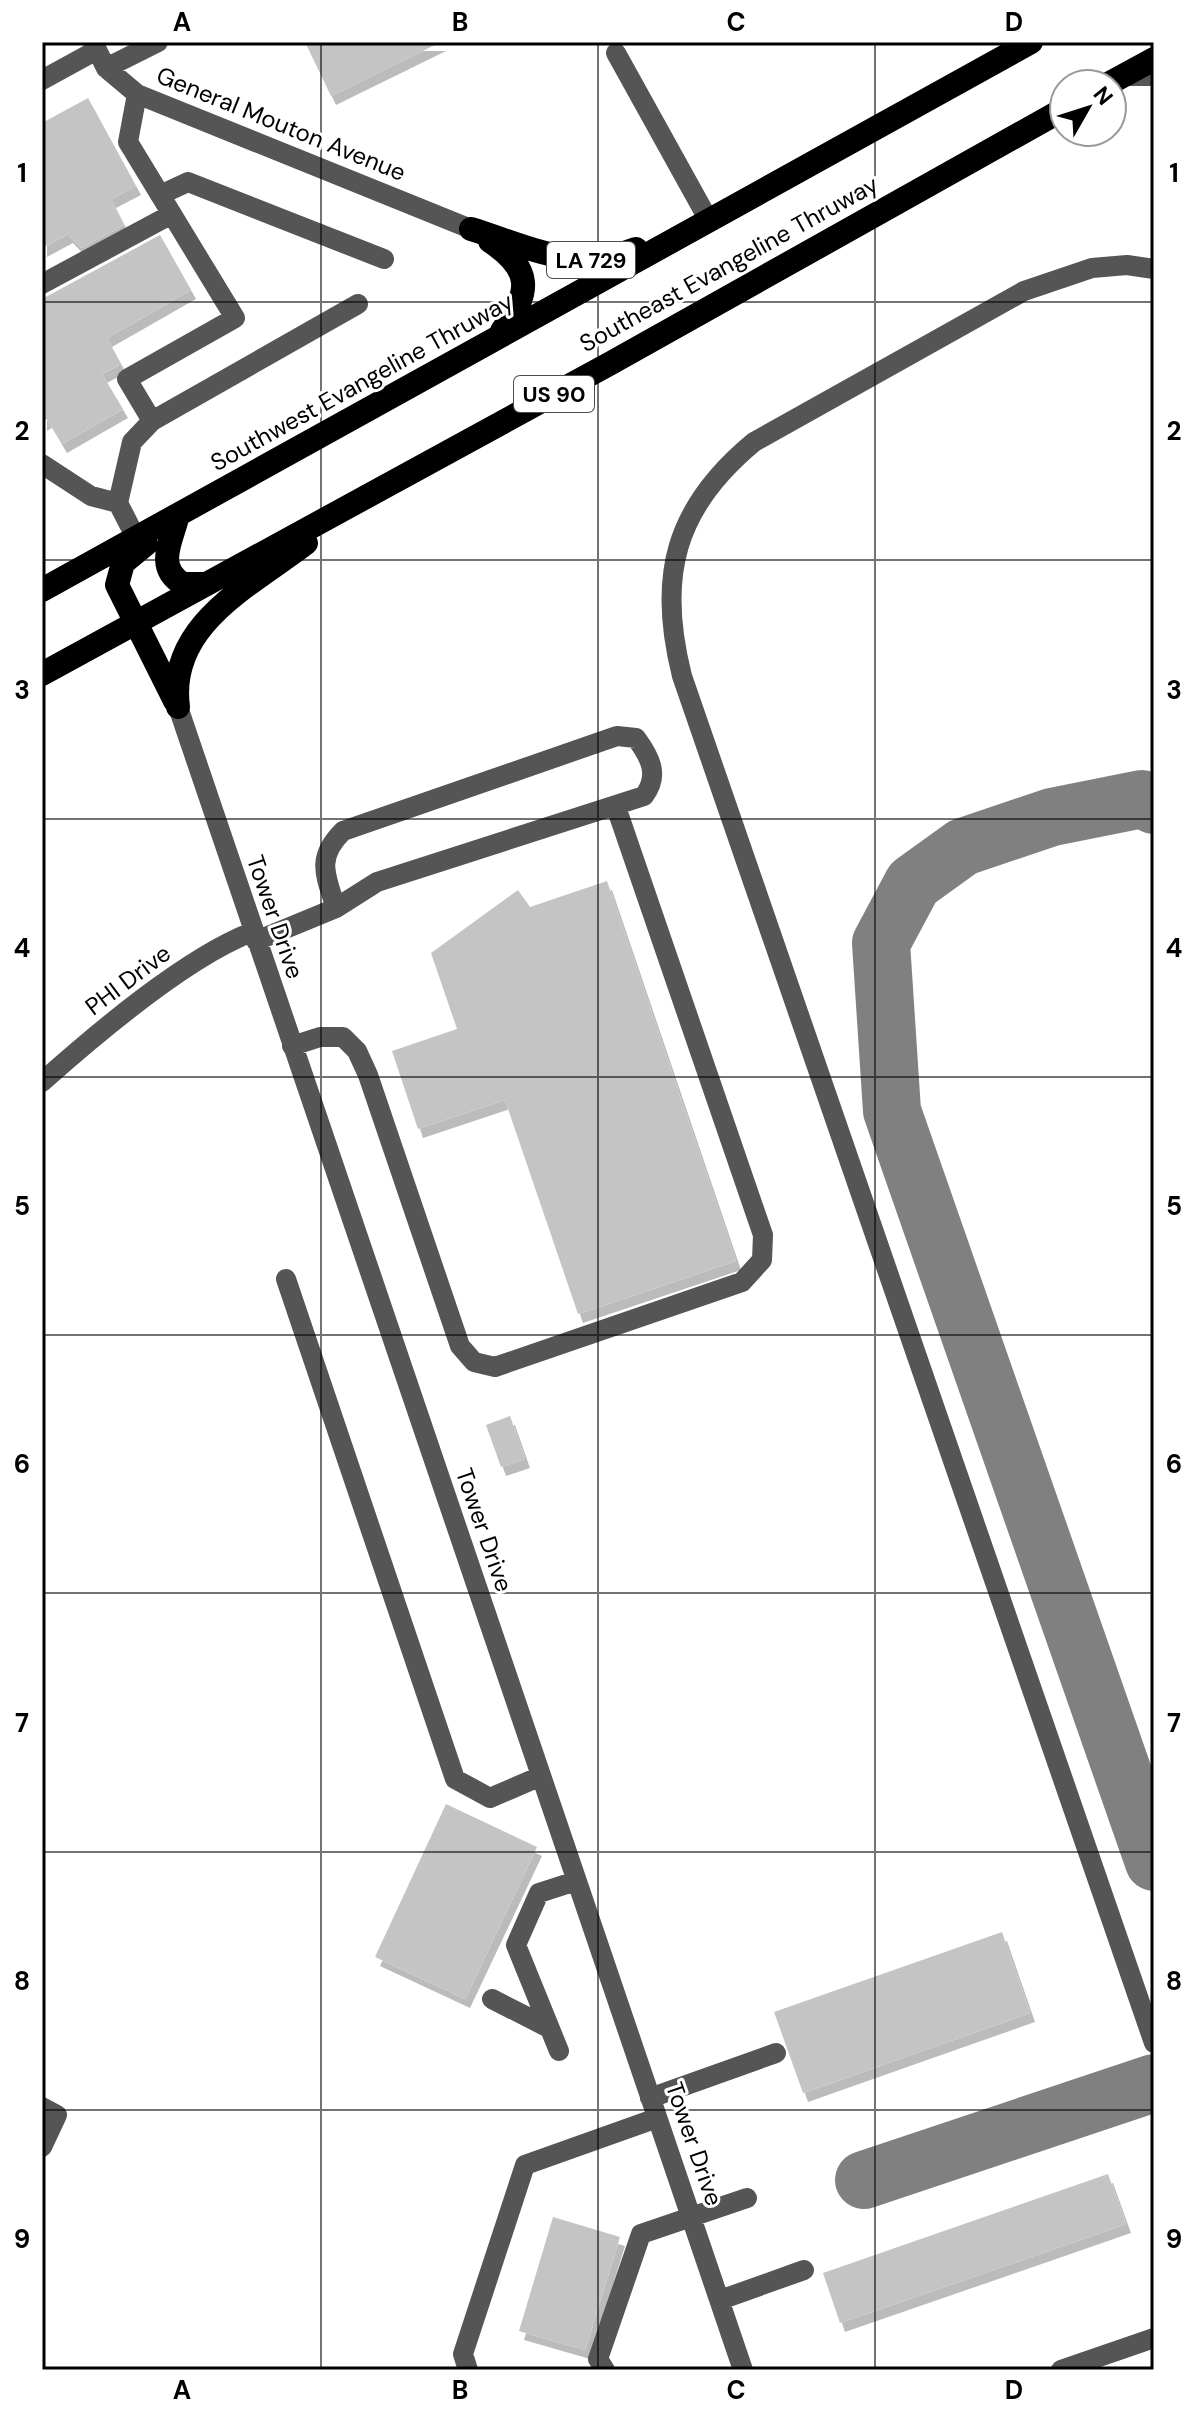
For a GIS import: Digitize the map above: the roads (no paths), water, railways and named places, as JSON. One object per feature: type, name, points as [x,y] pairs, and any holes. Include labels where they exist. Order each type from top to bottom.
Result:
[{"type":"highway","name":"Southeast Evangeline Thruway","points":[[708,219],[1031,42]]},
{"type":"highway","points":[[1128,73],[1154,59]]},
{"type":"highway","name":"Southeast Evangeline Thruway","points":[[42,674],[1048,118]]},
{"type":"highway","name":"LA 729","points":[[471,229],[571,261],[595,260],[619,256],[708,219]]},
{"type":"highway","name":"Southwest Evangeline Thruway","points":[[42,590],[708,219]]},
{"type":"highway","name":"LA 729","points":[[471,229],[508,253],[521,270],[521,306],[495,340]]},
{"type":"highway","points":[[178,707],[175,686],[179,663],[197,630],[366,497]]},
{"type":"highway","points":[[178,707],[118,590],[119,571],[128,558],[200,504]]},
{"type":"highway","points":[[176,522],[167,548],[167,566],[183,584],[206,584]]},
{"type":"street","points":[[42,80],[98,54],[158,42]]},
{"type":"street","points":[[616,53],[708,219]]},
{"type":"street","name":"General Mouton Avenue","points":[[98,54],[137,94],[471,229]]},
{"type":"street","points":[[1128,79],[1154,76]]},
{"type":"street","points":[[137,94],[128,142],[235,318],[127,379],[152,421]]},
{"type":"street","points":[[160,195],[188,182],[384,259]]},
{"type":"street","points":[[42,284],[172,214]]},
{"type":"street","points":[[1154,269],[1127,265],[1092,268],[1024,291],[754,442],[722,468],[701,496],[676,557],[669,594],[672,636],[682,676],[1154,2043]]},
{"type":"street","points":[[136,538],[118,503],[132,442],[152,421],[358,304]]},
{"type":"street","points":[[42,464],[91,496],[118,503]]},
{"type":"street","name":"Tower Drive","points":[[178,707],[720,2300],[736,2368]]},
{"type":"street","name":"PHI Drive","points":[[42,1082],[80,1049],[227,941],[254,936],[336,908],[377,882],[644,796],[651,786],[651,759],[636,738],[617,736],[343,831],[328,846],[324,871],[336,908]]},
{"type":"street","points":[[292,1046],[320,1037],[343,1037],[357,1051],[368,1075],[460,1346],[474,1362],[495,1367],[742,1282],[762,1260],[763,1235],[616,807]]},
{"type":"street","points":[[286,1279],[455,1779],[490,1798],[541,1776]]},
{"type":"street","points":[[559,2051],[516,1945],[539,1893],[576,1881]]},
{"type":"street","points":[[492,1999],[549,2028]]},
{"type":"street","points":[[650,2098],[776,2053]]},
{"type":"street","points":[[42,2107],[57,2115],[42,2147]]},
{"type":"street","points":[[468,2370],[463,2354],[525,2165],[657,2118]]},
{"type":"street","points":[[605,2370],[598,2359],[641,2234],[747,2198]]},
{"type":"street","points":[[720,2300],[804,2270]]},
{"type":"street","points":[[1061,2370],[1154,2338]]}]
